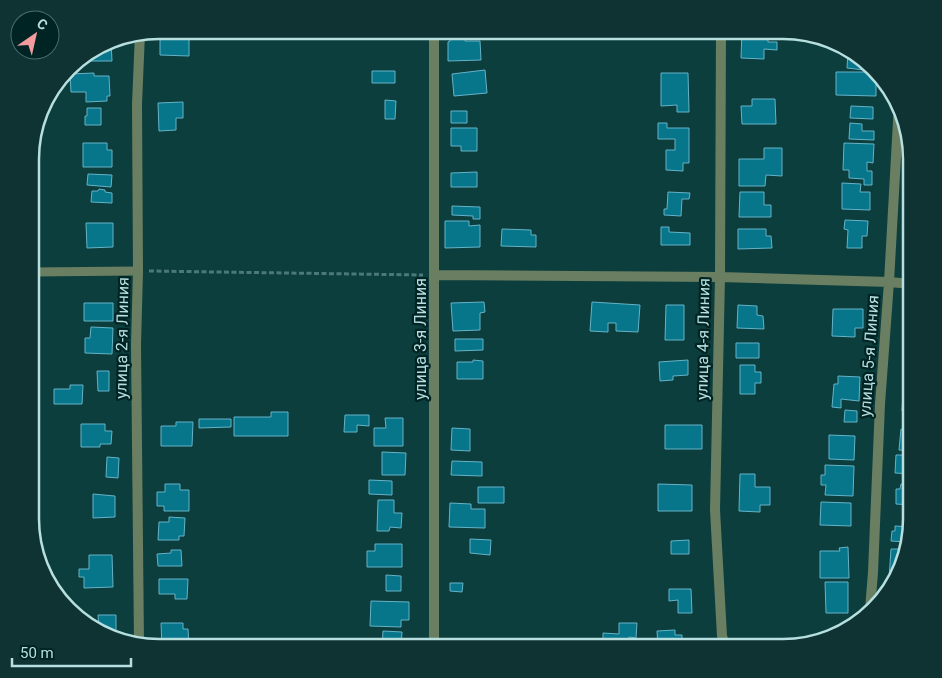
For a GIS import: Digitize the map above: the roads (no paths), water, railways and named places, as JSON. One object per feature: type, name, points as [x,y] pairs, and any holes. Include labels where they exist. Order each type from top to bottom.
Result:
[{"type":"street","name":"улица 3-я Линия","points":[[434,39],[434,639]]},
{"type":"street","name":"улица 4-я Линия","points":[[720,39],[720,277],[715,510],[723,639]]},
{"type":"street","name":"улица 2-я Линия","points":[[139,637],[136,355],[138,271],[137,104],[140,40]]},
{"type":"street","name":"улица 5-я Линия","points":[[871,601],[880,404],[898,123]]},
{"type":"street","points":[[435,275],[720,277],[903,283]]},
{"type":"lane","points":[[39,272],[138,271]]}]
